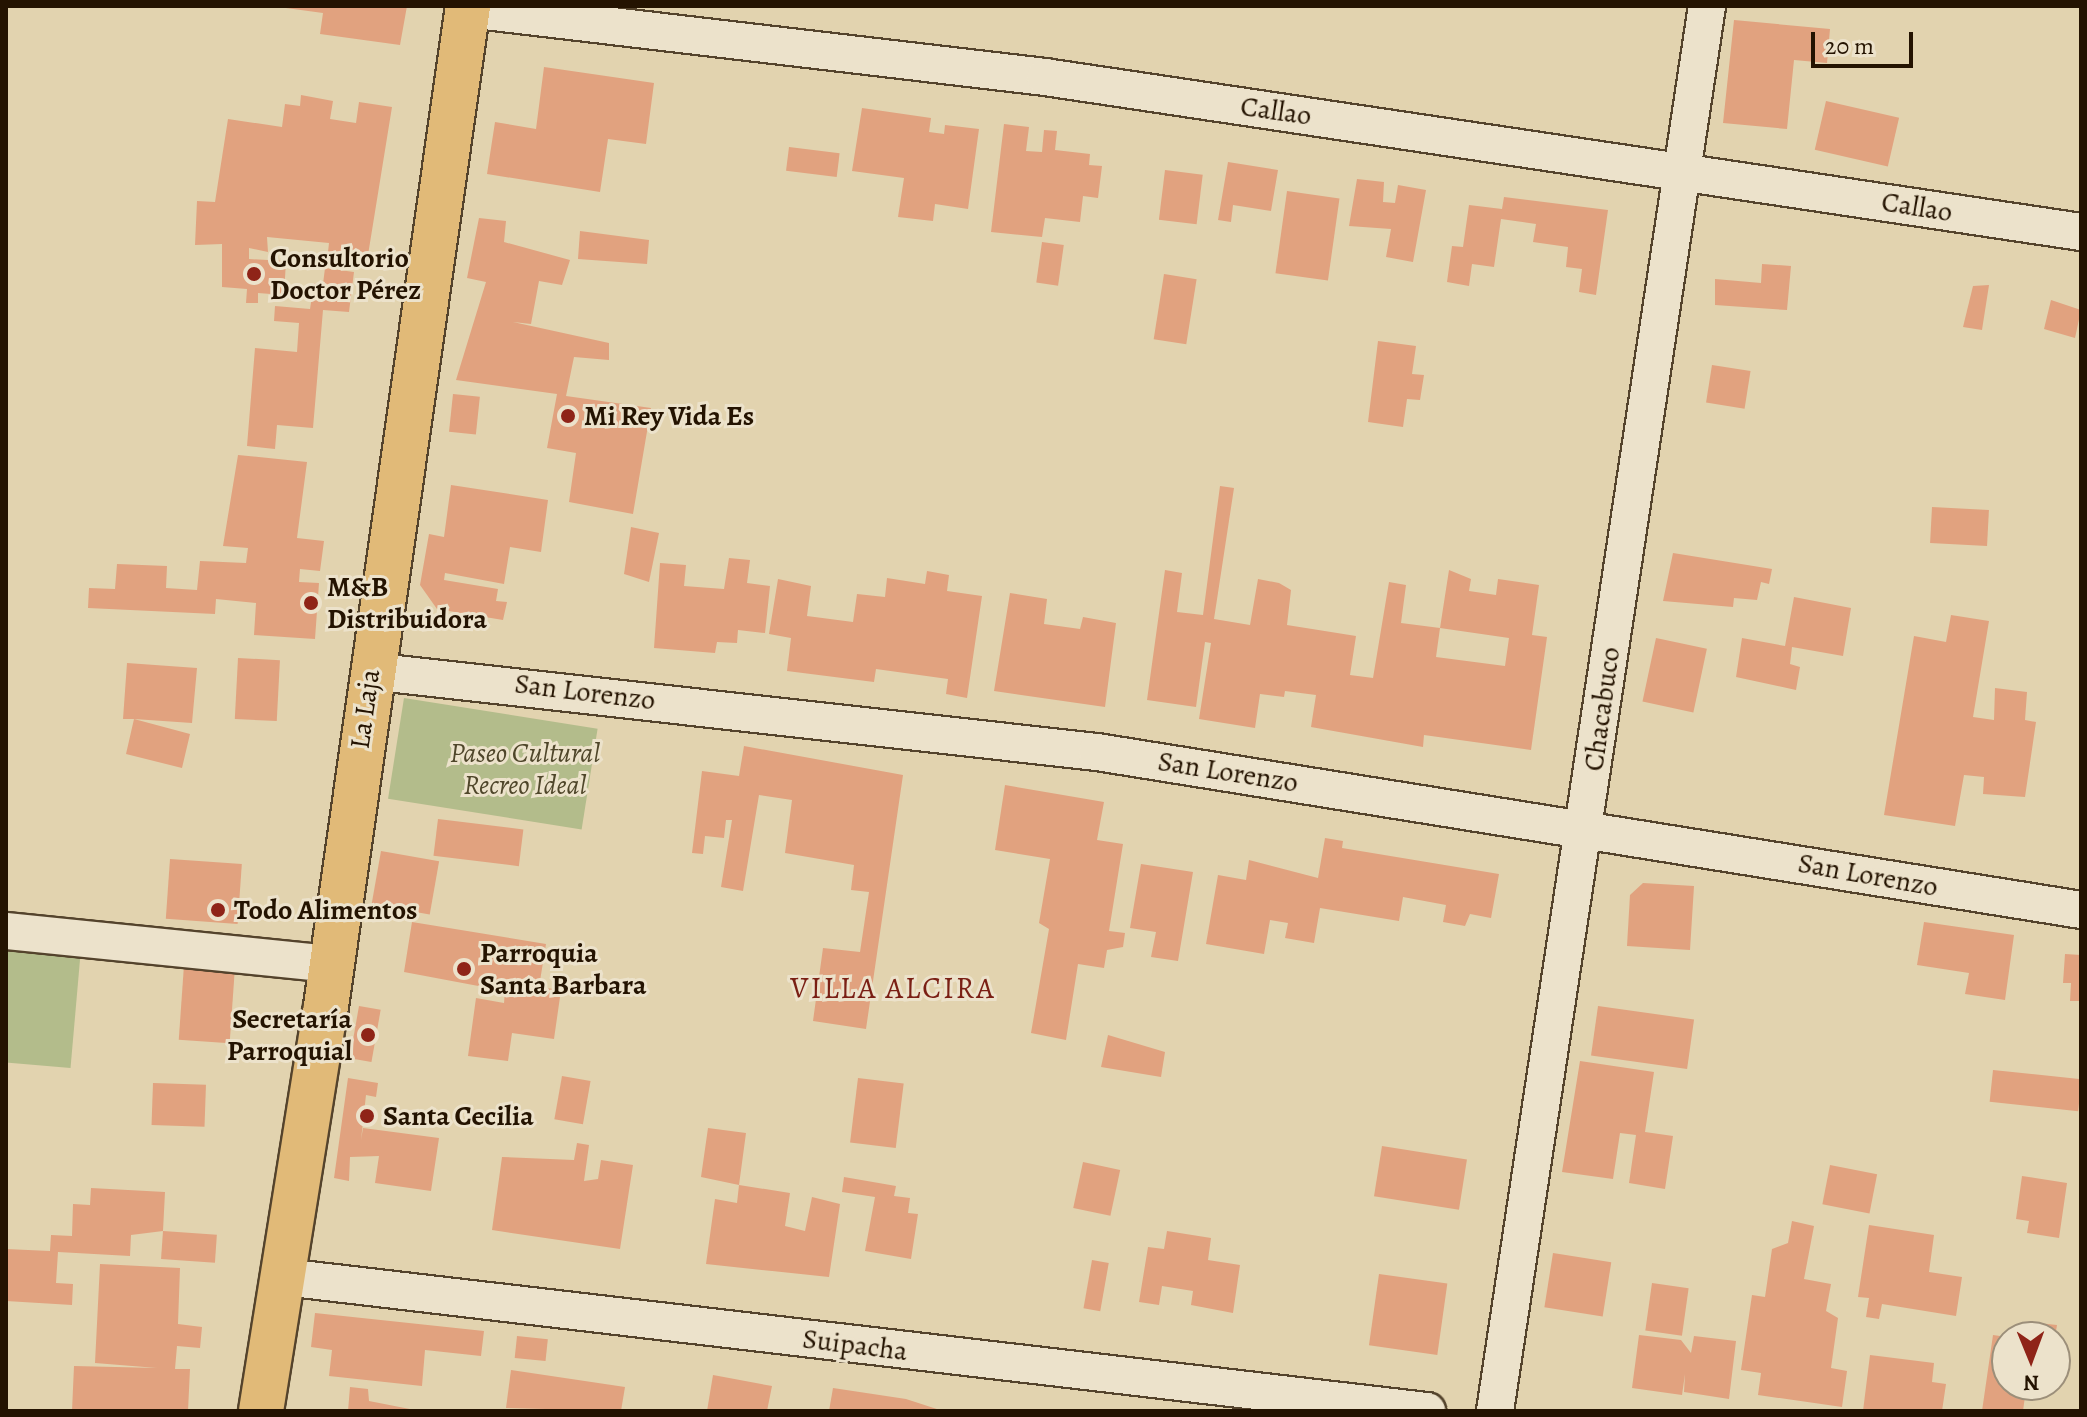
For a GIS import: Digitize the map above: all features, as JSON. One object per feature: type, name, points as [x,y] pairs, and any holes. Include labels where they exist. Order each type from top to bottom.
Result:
[{"type":"main road","name":"La Laja","points":[[261,1411],[331,964],[370,671],[468,8]]},
{"type":"street","name":"Chacabuco","points":[[1495,1411],[1707,6]]},
{"type":"street","name":"Callao","points":[[468,8],[1045,77],[2081,232]]},
{"type":"street","name":"San Lorenzo","points":[[370,671],[1097,752],[1584,827],[2081,910]]},
{"type":"street","points":[[6,931],[331,964]]},
{"type":"street","name":"Suipacha","points":[[284,1277],[1427,1411]]},
{"type":"green space","name":"Paseo Cultural Recreo Ideal","points":[[404,698],[598,729],[582,829],[388,799]]},
{"type":"green space","points":[[6,945],[81,952],[71,1068],[6,1062]]},
{"type":"building","points":[[407,6],[400,45],[320,34],[323,13],[286,8]]},
{"type":"building","points":[[1734,20],[1830,29],[1827,63],[1794,60],[1787,129],[1723,123]]},
{"type":"building","points":[[544,67],[654,83],[646,144],[608,139],[600,192],[487,174],[495,122],[536,129]]},
{"type":"building","points":[[301,95],[333,101],[330,119],[356,123],[359,102],[392,107],[368,255],[328,252],[329,243],[267,237],[268,252],[249,248],[249,259],[286,261],[284,295],[258,293],[258,303],[246,303],[247,289],[222,287],[222,244],[195,245],[197,201],[215,202],[228,119],[282,127],[285,104],[300,106]]},
{"type":"building","points":[[1826,101],[1899,118],[1888,167],[1815,150]]},
{"type":"building","points":[[862,108],[931,118],[929,132],[944,134],[945,125],[979,129],[968,209],[935,204],[933,221],[898,217],[904,178],[852,171]]},
{"type":"building","points":[[1004,124],[1029,127],[1026,151],[1042,152],[1044,130],[1057,131],[1055,150],[1090,154],[1089,165],[1102,166],[1098,198],[1083,196],[1080,222],[1045,218],[1042,237],[991,232]]},
{"type":"building","points":[[789,147],[840,153],[837,177],[786,171]]},
{"type":"building","points":[[1228,162],[1278,170],[1271,211],[1233,205],[1231,222],[1218,220]]},
{"type":"building","points":[[1165,170],[1203,175],[1197,224],[1159,220]]},
{"type":"building","points":[[1357,179],[1384,182],[1383,202],[1395,203],[1398,185],[1426,190],[1413,262],[1386,257],[1391,229],[1349,226]]},
{"type":"building","points":[[1287,191],[1339,198],[1328,281],[1275,273]]},
{"type":"building","points":[[1504,197],[1608,210],[1596,295],[1579,292],[1582,269],[1566,267],[1568,247],[1533,242],[1536,224],[1501,219],[1494,267],[1472,264],[1469,286],[1447,282],[1452,246],[1463,247],[1469,205],[1502,209]]},
{"type":"building","points":[[479,218],[506,221],[504,242],[570,260],[562,285],[539,281],[531,324],[513,322],[609,343],[609,360],[574,357],[566,396],[651,408],[633,514],[569,502],[576,453],[547,448],[557,394],[456,380],[486,282],[467,278]]},
{"type":"building","points":[[580,231],[649,240],[647,264],[578,259]]},
{"type":"building","points":[[1042,242],[1064,245],[1058,286],[1036,283]]},
{"type":"building","points":[[1762,264],[1791,266],[1787,310],[1715,305],[1715,279],[1761,283]]},
{"type":"building","points":[[325,268],[354,272],[349,312],[323,310],[313,428],[277,425],[275,449],[247,446],[255,348],[297,352],[299,323],[274,321],[275,306],[310,309],[314,283],[323,284]]},
{"type":"building","points":[[1164,274],[1197,279],[1186,344],[1154,339]]},
{"type":"building","points":[[1989,285],[1982,330],[1963,327],[1973,286]]},
{"type":"building","points":[[2051,300],[2081,310],[2075,338],[2044,329]]},
{"type":"building","points":[[1378,341],[1416,346],[1412,374],[1424,375],[1420,400],[1407,399],[1403,427],[1368,422]]},
{"type":"building","points":[[1712,365],[1751,371],[1745,409],[1706,403]]},
{"type":"building","points":[[453,394],[480,397],[476,435],[449,432]]},
{"type":"building","points":[[238,455],[307,462],[297,538],[324,541],[320,571],[300,569],[299,582],[319,583],[315,639],[254,635],[256,603],[216,599],[215,614],[88,608],[89,588],[115,589],[117,564],[167,566],[166,588],[197,590],[200,561],[246,563],[248,548],[223,546]]},
{"type":"building","points":[[451,485],[548,500],[541,552],[510,547],[504,584],[445,573],[444,580],[498,589],[496,601],[507,602],[503,620],[437,609],[420,585],[429,534],[444,537]]},
{"type":"building","points":[[1220,486],[1234,488],[1214,619],[1250,625],[1258,579],[1279,583],[1291,590],[1287,625],[1356,636],[1350,675],[1373,678],[1389,582],[1406,585],[1401,623],[1440,628],[1449,570],[1471,579],[1469,591],[1496,595],[1498,579],[1539,585],[1532,635],[1547,637],[1531,750],[1424,735],[1423,747],[1311,727],[1316,695],[1285,691],[1284,697],[1260,694],[1255,728],[1199,719],[1211,643],[1205,642],[1196,707],[1147,700],[1165,570],[1182,573],[1177,612],[1203,615]],"holes":[[[1440,628],[1509,638],[1505,666],[1436,657]]]},
{"type":"building","points":[[1932,507],[1989,510],[1987,546],[1930,543]]},
{"type":"building","points":[[631,527],[659,533],[649,582],[624,574]]},
{"type":"building","points":[[1673,553],[1772,569],[1769,584],[1761,582],[1757,600],[1734,598],[1733,607],[1663,601]]},
{"type":"building","points":[[729,558],[750,560],[747,583],[770,586],[765,633],[738,630],[737,643],[717,642],[715,653],[654,648],[660,563],[686,565],[684,586],[724,589]]},
{"type":"building","points":[[927,571],[949,575],[947,591],[982,596],[967,698],[946,694],[948,679],[876,669],[874,682],[787,671],[791,638],[769,634],[778,579],[811,586],[807,616],[853,622],[857,594],[885,597],[887,578],[925,584]]},
{"type":"building","points":[[1010,593],[1047,599],[1044,624],[1080,629],[1083,617],[1116,623],[1105,707],[994,691]]},
{"type":"building","points":[[1794,597],[1851,608],[1843,656],[1792,647],[1790,664],[1800,667],[1796,690],[1736,677],[1742,638],[1785,646]]},
{"type":"building","points":[[1951,615],[1989,621],[1973,717],[1994,720],[1995,688],[2027,692],[2025,720],[2036,722],[2025,797],[1983,794],[1984,777],[1964,775],[1955,826],[1884,815],[1914,636],[1946,642]]},
{"type":"building","points":[[1656,638],[1707,649],[1693,712],[1642,702]]},
{"type":"building","points":[[238,658],[280,660],[277,721],[235,719]]},
{"type":"building","points":[[127,663],[197,668],[192,723],[123,719]]},
{"type":"building","points":[[134,719],[190,734],[182,768],[126,754]]},
{"type":"building","points":[[744,746],[903,775],[866,1029],[813,1021],[823,948],[860,952],[869,892],[851,890],[854,865],[785,853],[792,800],[759,795],[743,891],[721,887],[732,820],[726,820],[724,838],[705,836],[703,854],[692,853],[702,771],[739,776]]},
{"type":"building","points":[[1005,785],[1104,802],[1097,840],[1123,844],[1109,931],[1125,933],[1123,947],[1107,950],[1104,968],[1078,964],[1066,1040],[1031,1033],[1049,929],[1039,923],[1050,859],[995,850]]},
{"type":"building","points":[[438,819],[523,829],[519,866],[433,856]]},
{"type":"building","points":[[1325,838],[1343,841],[1342,848],[1499,874],[1491,918],[1470,914],[1465,926],[1443,922],[1446,905],[1403,897],[1399,921],[1320,908],[1314,943],[1285,938],[1288,923],[1270,920],[1264,954],[1206,944],[1218,875],[1246,880],[1249,860],[1318,878]]},
{"type":"building","points":[[381,851],[439,861],[430,914],[372,904]]},
{"type":"building","points":[[170,859],[242,864],[238,924],[166,919]]},
{"type":"building","points":[[1141,864],[1193,872],[1178,961],[1151,957],[1156,932],[1130,928]]},
{"type":"building","points":[[1643,883],[1694,886],[1690,950],[1627,946],[1630,895]]},
{"type":"building","points":[[412,922],[546,944],[539,987],[561,990],[554,1039],[512,1033],[508,1061],[468,1056],[476,998],[504,1003],[505,991],[404,972]]},
{"type":"building","points":[[1924,922],[2014,935],[2005,1000],[1965,994],[1969,973],[1917,965]]},
{"type":"building","points":[[2065,954],[2081,955],[2081,1001],[2070,1001],[2071,983],[2063,983]]},
{"type":"building","points":[[184,965],[235,969],[230,1043],[179,1040]]},
{"type":"building","name":"Secretaría Parroquial","points":[[359,1006],[381,1010],[371,1062],[350,1058]]},
{"type":"building","points":[[1598,1006],[1694,1019],[1687,1069],[1591,1056]]},
{"type":"building","points":[[1108,1035],[1165,1052],[1161,1077],[1101,1067]]},
{"type":"building","points":[[1580,1061],[1654,1072],[1645,1132],[1673,1136],[1665,1189],[1629,1183],[1636,1135],[1620,1133],[1613,1179],[1562,1172]]},
{"type":"building","points":[[1993,1070],[2081,1079],[2078,1111],[1990,1102]]},
{"type":"building","points":[[562,1076],[591,1081],[583,1124],[554,1119]]},
{"type":"building","points":[[348,1078],[378,1083],[376,1097],[366,1095],[361,1140],[363,1128],[439,1138],[431,1191],[375,1183],[379,1156],[350,1157],[349,1181],[334,1178]]},
{"type":"building","points":[[858,1078],[904,1084],[896,1148],[850,1143]]},
{"type":"building","points":[[153,1083],[206,1085],[205,1127],[152,1125]]},
{"type":"building","points":[[708,1128],[746,1133],[739,1185],[701,1177]]},
{"type":"building","points":[[577,1143],[589,1145],[584,1181],[598,1179],[601,1160],[633,1165],[620,1249],[492,1230],[502,1157],[574,1160]]},
{"type":"building","points":[[1382,1146],[1467,1159],[1459,1210],[1374,1196]]},
{"type":"building","points":[[1083,1162],[1120,1170],[1110,1216],[1073,1208]]},
{"type":"building","points":[[1830,1165],[1877,1174],[1869,1213],[1822,1204]]},
{"type":"building","points":[[2022,1176],[2067,1183],[2059,1238],[2027,1233],[2029,1221],[2016,1219]]},
{"type":"building","points":[[844,1177],[896,1186],[894,1196],[910,1198],[908,1213],[918,1214],[911,1259],[865,1251],[875,1197],[842,1192]]},
{"type":"building","points":[[739,1185],[790,1193],[785,1226],[805,1231],[812,1197],[840,1204],[829,1277],[706,1264],[715,1199],[737,1203]]},
{"type":"building","points":[[91,1188],[165,1192],[163,1231],[131,1235],[130,1256],[58,1252],[56,1283],[73,1284],[72,1305],[6,1301],[6,1249],[50,1251],[51,1235],[72,1236],[73,1204],[90,1205]]},
{"type":"building","points":[[1792,1221],[1814,1226],[1804,1279],[1831,1284],[1826,1311],[1838,1318],[1831,1368],[1847,1371],[1842,1407],[1758,1395],[1761,1373],[1741,1370],[1752,1295],[1765,1297],[1772,1249],[1788,1243]]},
{"type":"building","points":[[1869,1225],[1934,1235],[1929,1272],[1962,1277],[1956,1316],[1882,1304],[1879,1319],[1866,1317],[1869,1298],[1858,1297]]},
{"type":"building","points":[[163,1231],[217,1235],[215,1263],[161,1259]]},
{"type":"building","points":[[1167,1231],[1211,1238],[1208,1260],[1240,1265],[1233,1313],[1191,1305],[1193,1291],[1162,1286],[1159,1305],[1139,1302],[1148,1247],[1164,1249]]},
{"type":"building","points":[[1553,1253],[1611,1262],[1603,1317],[1544,1307]]},
{"type":"building","points":[[1092,1260],[1109,1263],[1100,1311],[1083,1308]]},
{"type":"building","points":[[100,1264],[180,1268],[178,1324],[202,1327],[200,1348],[177,1346],[175,1369],[190,1369],[188,1411],[72,1411],[74,1366],[157,1368],[95,1363]]},
{"type":"building","points":[[1379,1274],[1447,1284],[1437,1355],[1369,1345]]},
{"type":"building","points":[[1652,1283],[1689,1288],[1682,1336],[1645,1331]]},
{"type":"building","points":[[315,1313],[484,1331],[481,1356],[425,1350],[422,1386],[329,1376],[332,1350],[311,1347]]},
{"type":"building","points":[[1639,1335],[1681,1340],[1691,1353],[1694,1336],[1736,1341],[1729,1399],[1684,1392],[1685,1374],[1682,1395],[1632,1388]]},
{"type":"building","points":[[517,1336],[548,1339],[546,1361],[515,1358]]},
{"type":"building","points":[[1991,1349],[1991,1401],[2024,1401],[2023,1411],[1982,1411]]},
{"type":"building","points":[[1870,1355],[1934,1363],[1932,1382],[1946,1384],[1942,1411],[1863,1411]]},
{"type":"building","points":[[511,1370],[625,1387],[621,1411],[506,1408]]},
{"type":"building","points":[[713,1375],[772,1386],[767,1411],[707,1411]]},
{"type":"building","points":[[350,1387],[368,1389],[369,1401],[420,1411],[348,1411]]},
{"type":"building","points":[[833,1388],[906,1399],[943,1411],[829,1411]]},
{"type":"place","name":"Consultorio Doctor Pérez","points":[[254,274]]},
{"type":"place","name":"Mi Rey Vida Es","points":[[568,416]]},
{"type":"place","name":"M&B Distribuidora","points":[[311,603]]},
{"type":"place","name":"Todo Alimentos","points":[[218,910]]},
{"type":"place","name":"Parroquia Santa Barbara","points":[[464,969]]},
{"type":"place","name":"Secretaría Parroquial","points":[[368,1035]]},
{"type":"place","name":"Santa Cecilia","points":[[367,1116]]},
{"type":"district","name":"VILLA ALCIRA","points":[[893,988]]}]
